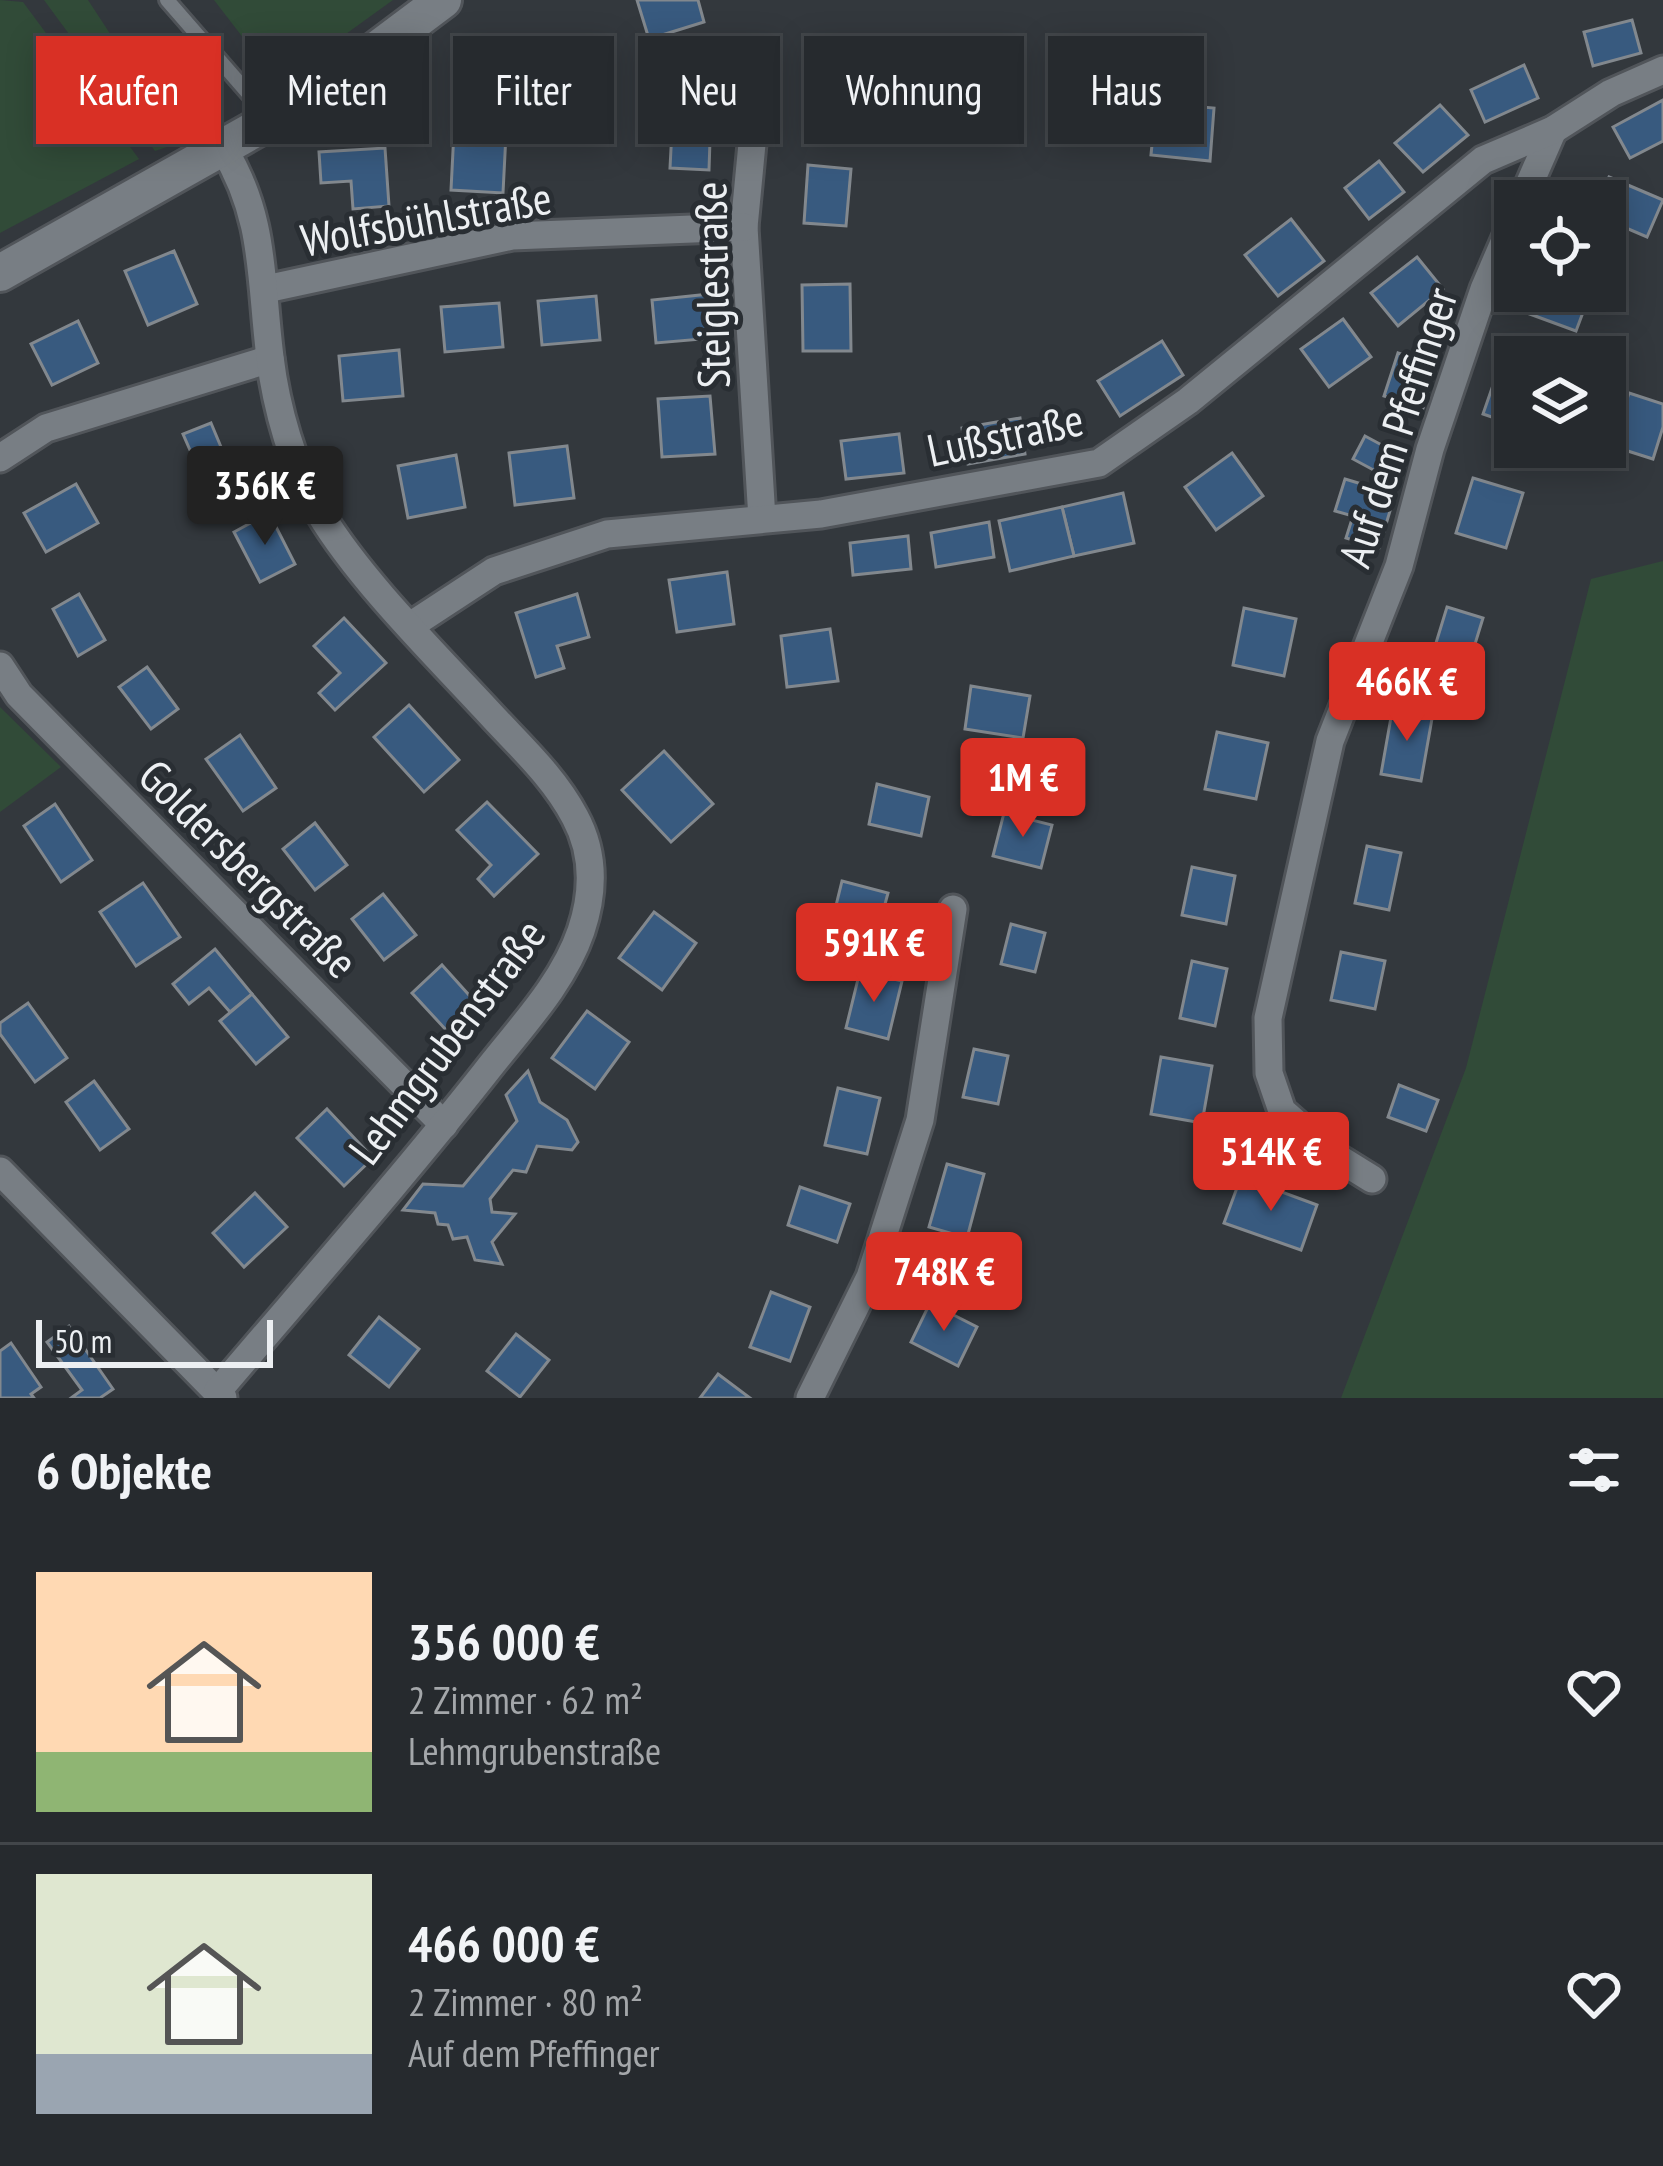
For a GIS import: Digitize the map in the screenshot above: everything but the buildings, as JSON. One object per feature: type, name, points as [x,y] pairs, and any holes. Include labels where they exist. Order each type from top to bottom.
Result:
[{"type":"street","points":[[402,36],[443,0]]},
{"type":"street","name":"Lußstraße","points":[[410,626],[525,557],[607,534],[821,514],[1099,464],[1187,401],[1483,160],[1553,130],[1611,93],[1663,70]]},
{"type":"street","points":[[1531,180],[1553,130]]},
{"type":"street","points":[[0,273],[245,136]]},
{"type":"street","name":"Steiglestraße","points":[[752,144],[744,226],[762,519]]},
{"type":"street","name":"Lehmgrubenstraße","points":[[220,1395],[550,989],[580,936],[591,898],[591,861],[577,820],[552,780],[410,626],[320,513],[295,460],[270,359],[266,289],[249,190],[224,148]]},
{"type":"street","name":"Wolfsbühlstraße","points":[[266,289],[512,236],[744,226]]},
{"type":"street","name":"Auf dem Pfeffinger","points":[[1372,1179],[1330,1153],[1282,1111],[1269,1073],[1268,1018],[1330,742],[1400,566],[1430,448],[1494,266]]},
{"type":"street","points":[[0,458],[46,428],[270,359]]},
{"type":"street","name":"Goldersbergstraße","points":[[0,666],[19,695],[444,1125]]},
{"type":"street","points":[[810,1398],[870,1277],[920,1120],[953,909]]},
{"type":"street","points":[[0,1171],[220,1395]]},
{"type":"lane","points":[[166,0],[245,91]]},
{"type":"green space","points":[[0,0],[23,2],[48,36],[36,36],[36,144],[128,144],[139,159],[0,233]]},
{"type":"green space","points":[[44,0],[88,0],[112,36],[70,36]]},
{"type":"green space","points":[[214,0],[393,0],[343,36],[245,36],[245,40]]},
{"type":"green space","points":[[150,144],[173,144],[173,145],[155,151]]},
{"type":"green space","points":[[1663,561],[1663,1398],[1341,1398],[1466,1068],[1591,579]]},
{"type":"green space","points":[[0,707],[61,767],[0,812]]}]
